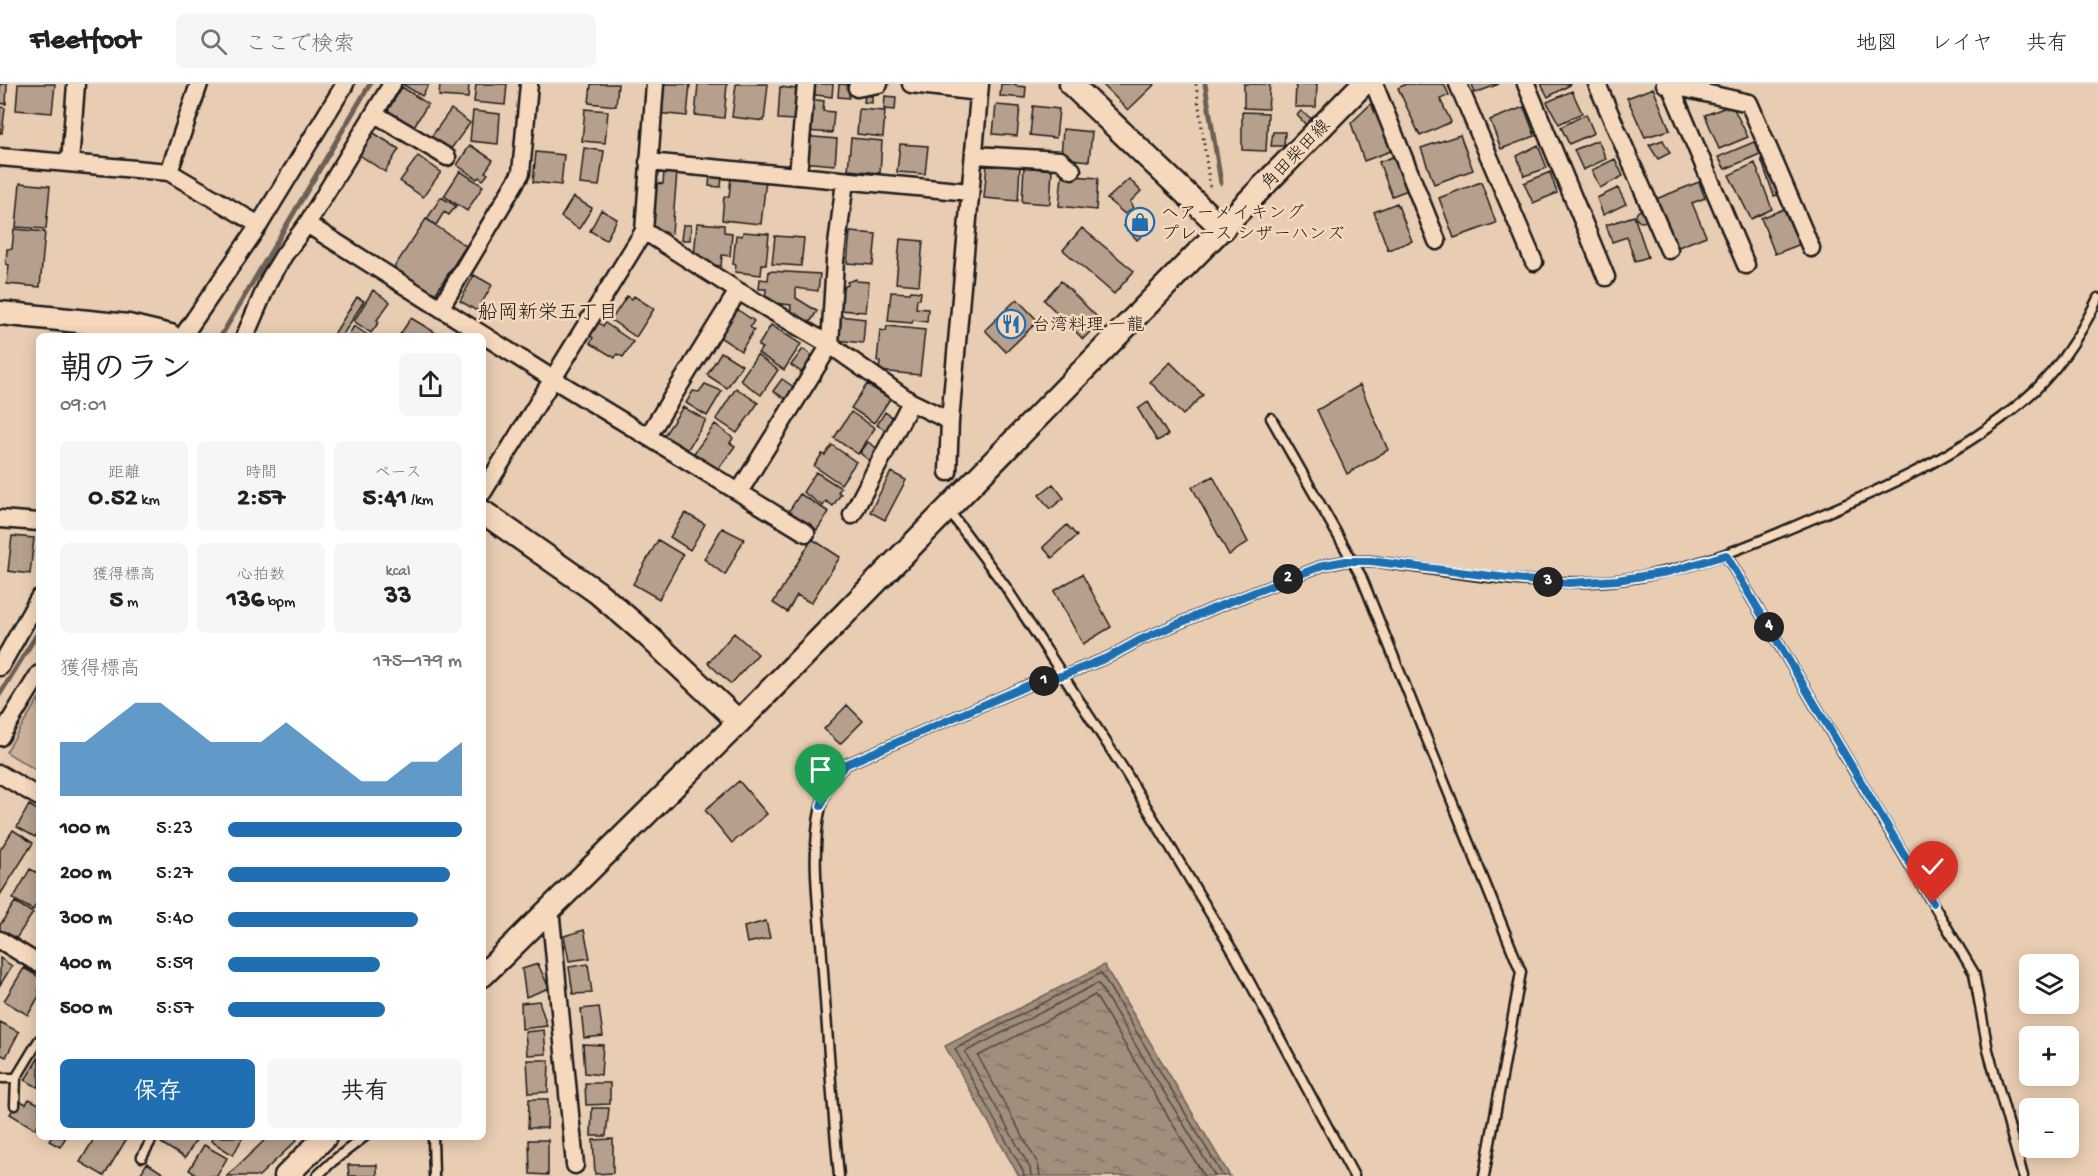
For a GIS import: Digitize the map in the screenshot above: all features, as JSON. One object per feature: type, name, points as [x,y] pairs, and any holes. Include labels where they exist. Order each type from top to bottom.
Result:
[{"type":"street","points":[[70,163],[76,84]]},
{"type":"street","points":[[169,172],[199,84]]},
{"type":"street","points":[[185,333],[259,225],[345,84]]},
{"type":"street","points":[[246,333],[270,278],[308,224],[392,84]]},
{"type":"street","points":[[441,307],[521,173],[529,84]]},
{"type":"street","points":[[486,487],[644,231],[655,84]]},
{"type":"street","points":[[798,175],[806,84]]},
{"type":"street","points":[[857,88],[879,84]]},
{"type":"street","points":[[910,84],[980,88],[950,421],[948,472]]},
{"type":"street","points":[[1071,84],[1223,228]]},
{"type":"street","name":"角田柴田線","points":[[486,972],[739,722],[1363,84]]},
{"type":"street","points":[[1374,84],[1437,241]]},
{"type":"street","points":[[1458,84],[1534,262]]},
{"type":"street","points":[[1526,84],[1605,277]]},
{"type":"street","points":[[1597,84],[1670,250]]},
{"type":"street","points":[[1668,85],[1749,103],[1811,248]]},
{"type":"street","points":[[1668,85],[1746,264]]},
{"type":"street","points":[[375,114],[447,157]]},
{"type":"street","points":[[974,155],[1060,160],[1072,170]]},
{"type":"street","points":[[0,157],[169,172],[259,225]]},
{"type":"street","points":[[648,162],[970,192]]},
{"type":"street","points":[[739,492],[830,345],[845,181]]},
{"type":"street","points":[[308,224],[481,333]]},
{"type":"street","points":[[644,231],[738,291],[830,345],[911,402],[950,421]]},
{"type":"street","points":[[648,436],[738,291]]},
{"type":"street","points":[[0,313],[145,333]]},
{"type":"street","points":[[486,336],[806,533]]},
{"type":"street","points":[[852,515],[911,402]]},
{"type":"street","points":[[486,514],[597,591],[655,642],[739,722]]},
{"type":"street","points":[[0,519],[36,522]]},
{"type":"street","points":[[0,668],[36,604]]},
{"type":"street","points":[[0,637],[17,639]]},
{"type":"street","points":[[0,737],[36,679]]},
{"type":"street","points":[[0,774],[36,795]]},
{"type":"street","points":[[550,908],[575,1165]]},
{"type":"street","points":[[0,940],[36,962]]},
{"type":"street","points":[[285,1176],[323,1140]]},
{"type":"lane","points":[[839,1176],[815,852],[821,806],[827,787],[835,774],[847,764],[1029,685],[1064,675],[1109,657],[1140,640],[1217,607],[1324,565],[1352,561],[1569,583],[1617,580],[1668,572],[1726,555],[1912,475],[1998,421],[2025,399],[2064,356],[2098,298]]},
{"type":"lane","points":[[1271,418],[1361,576],[1521,972],[1484,1176]]},
{"type":"lane","points":[[947,508],[1005,586],[1126,773],[1234,953],[1354,1176]]},
{"type":"lane","points":[[1726,555],[1974,973],[1988,1050],[2023,1176]]},
{"type":"lane","points":[[15,1105],[16,1078],[36,1045]]},
{"type":"lane","points":[[2,1078],[16,1078]]},
{"type":"lane","points":[[141,1157],[151,1140]]},
{"type":"lane","points":[[317,1176],[360,1140]]},
{"type":"lane","points":[[433,1140],[434,1176]]},
{"type":"path","points":[[1196,84],[1211,193]]},
{"type":"shaded area","points":[[36,703],[36,770],[6,752]]},
{"type":"water","points":[[1104,965],[1230,1176],[1019,1176],[945,1046]]},
{"type":"building","points":[[0,84],[7,84],[6,104],[0,103]]},
{"type":"building","points":[[18,84],[55,84],[52,113],[16,110]]},
{"type":"building","points":[[402,84],[429,84],[422,96]]},
{"type":"building","points":[[440,84],[469,84],[468,98],[439,96]]},
{"type":"building","points":[[476,84],[507,84],[505,105],[474,102]]},
{"type":"building","points":[[591,84],[618,84],[616,106],[589,103]]},
{"type":"building","points":[[658,84],[690,84],[687,116],[656,113]]},
{"type":"building","points":[[698,84],[727,84],[724,118],[695,115]]},
{"type":"building","points":[[736,84],[768,84],[764,121],[732,117]]},
{"type":"building","points":[[810,84],[833,84],[832,97],[808,94]]},
{"type":"building","points":[[839,84],[850,85],[849,98],[838,97]]},
{"type":"building","points":[[1001,84],[1026,87],[1025,98],[1000,96]]},
{"type":"building","points":[[1102,84],[1155,84],[1128,110]]},
{"type":"building","points":[[1244,84],[1270,84],[1268,109],[1244,108]]},
{"type":"building","points":[[1296,84],[1317,84],[1316,107],[1295,107]]},
{"type":"building","points":[[1406,84],[1444,84],[1449,95],[1440,99],[1451,122],[1420,136],[1398,88]]},
{"type":"building","points":[[1472,84],[1499,84],[1475,93]]},
{"type":"building","points":[[1541,84],[1570,84],[1570,85],[1548,97]]},
{"type":"building","points":[[402,87],[428,104],[411,131],[385,115]]},
{"type":"building","points":[[780,87],[796,89],[794,120],[778,119]]},
{"type":"building","points":[[1653,88],[1670,130],[1645,137],[1627,98]]},
{"type":"building","points":[[1572,91],[1582,113],[1559,124],[1547,102]]},
{"type":"building","points":[[865,95],[872,96],[872,103],[864,102]]},
{"type":"building","points":[[885,96],[896,97],[895,110],[884,109]]},
{"type":"building","points":[[809,99],[824,101],[823,111],[834,112],[832,133],[806,131]]},
{"type":"building","points":[[1376,99],[1396,149],[1364,161],[1351,123]]},
{"type":"building","points":[[996,105],[1020,107],[1017,136],[993,134]]},
{"type":"building","points":[[1732,105],[1748,137],[1719,149],[1705,115]]},
{"type":"building","points":[[1033,106],[1059,109],[1056,138],[1030,135]]},
{"type":"building","points":[[0,107],[5,108],[2,133],[0,133]]},
{"type":"building","points":[[1524,107],[1535,136],[1501,149],[1490,120]]},
{"type":"building","points":[[451,109],[470,123],[448,153],[431,137]]},
{"type":"building","points":[[585,109],[608,111],[605,143],[582,141]]},
{"type":"building","points":[[859,109],[885,111],[883,137],[857,134]]},
{"type":"building","points":[[473,111],[500,114],[498,144],[470,141]]},
{"type":"building","points":[[1301,111],[1312,119],[1306,125],[1297,115]]},
{"type":"building","points":[[1242,112],[1268,113],[1266,151],[1242,150]]},
{"type":"building","points":[[1586,114],[1594,133],[1569,144],[1561,127]]},
{"type":"building","points":[[1063,129],[1092,132],[1089,161],[1061,158]]},
{"type":"building","points":[[369,130],[399,149],[385,172],[355,152]]},
{"type":"building","points":[[1273,132],[1285,132],[1284,146],[1271,146]]},
{"type":"building","points":[[1460,135],[1473,170],[1434,184],[1421,148]]},
{"type":"building","points":[[802,136],[837,139],[835,165],[800,162]]},
{"type":"building","points":[[851,138],[882,141],[880,173],[848,170]]},
{"type":"building","points":[[1598,140],[1606,159],[1583,170],[1574,150]]},
{"type":"building","points":[[1663,140],[1670,153],[1658,159],[1649,145]]},
{"type":"building","points":[[1754,142],[1760,154],[1725,169],[1718,157]]},
{"type":"building","points":[[900,144],[928,146],[925,174],[897,172]]},
{"type":"building","points":[[470,145],[493,160],[483,180],[479,177],[477,179],[457,165]]},
{"type":"building","points":[[1538,145],[1547,168],[1524,176],[1517,156]]},
{"type":"building","points":[[584,148],[604,151],[599,186],[580,184]]},
{"type":"building","points":[[536,152],[564,155],[561,185],[533,182]]},
{"type":"building","points":[[1400,154],[1413,188],[1392,196],[1379,162]]},
{"type":"building","points":[[418,156],[441,172],[423,197],[400,181]]},
{"type":"building","points":[[1768,157],[1784,193],[1774,196],[1761,159]]},
{"type":"building","points":[[1615,159],[1623,176],[1600,188],[1592,170]]},
{"type":"building","points":[[987,163],[1020,166],[1018,201],[984,198]]},
{"type":"building","points":[[1755,163],[1772,209],[1751,219],[1729,175]]},
{"type":"building","points":[[1024,167],[1052,170],[1050,204],[1022,202]]},
{"type":"building","points":[[460,171],[483,186],[467,211],[444,196]]},
{"type":"building","points":[[664,171],[677,172],[672,233],[652,231],[656,183],[663,184]]},
{"type":"building","points":[[1550,172],[1557,193],[1533,203],[1524,183]]},
{"type":"building","points":[[710,174],[722,174],[721,187],[709,186]]},
{"type":"building","points":[[1062,175],[1098,178],[1096,210],[1059,206]]},
{"type":"building","points":[[731,176],[766,179],[761,224],[722,220],[724,197],[729,197]]},
{"type":"building","points":[[1129,179],[1141,191],[1130,202],[1133,208],[1125,214],[1107,199]]},
{"type":"building","points":[[1481,182],[1496,223],[1454,238],[1439,198]]},
{"type":"building","points":[[1699,182],[1705,198],[1692,203],[1706,236],[1676,248],[1656,199]]},
{"type":"building","points":[[20,183],[50,186],[46,229],[16,227]]},
{"type":"building","points":[[1618,188],[1626,204],[1603,215],[1597,198]]},
{"type":"building","points":[[441,197],[456,206],[449,215],[444,212],[436,225],[427,219]]},
{"type":"building","points":[[573,197],[592,208],[579,229],[561,217]]},
{"type":"building","points":[[1397,203],[1412,241],[1388,250],[1374,212]]},
{"type":"building","points":[[1792,206],[1806,242],[1775,254],[1761,218]]},
{"type":"building","points":[[1143,209],[1156,223],[1137,240],[1124,226]]},
{"type":"building","points":[[601,210],[617,219],[606,240],[590,231]]},
{"type":"building","points":[[1644,210],[1648,216],[1644,222],[1640,222],[1636,214]]},
{"type":"building","points":[[1634,216],[1648,257],[1635,261],[1627,237],[1612,242],[1606,225]]},
{"type":"building","points":[[426,219],[466,246],[434,296],[393,269]]},
{"type":"building","points":[[697,223],[724,225],[724,232],[732,233],[730,256],[722,255],[721,266],[702,264],[702,258],[694,257]]},
{"type":"building","points":[[683,225],[691,225],[690,240],[681,240]]},
{"type":"building","points":[[1082,228],[1134,271],[1114,294],[1063,250]]},
{"type":"building","points":[[14,229],[45,232],[40,287],[7,284],[9,265],[6,264],[7,249],[12,249]]},
{"type":"building","points":[[743,232],[769,234],[766,265],[762,264],[761,275],[735,272],[736,265],[733,264],[736,235],[742,236]]},
{"type":"building","points":[[850,232],[876,234],[873,265],[847,263]]},
{"type":"building","points":[[775,236],[804,238],[801,266],[772,264]]},
{"type":"building","points":[[900,239],[923,241],[919,285],[896,283]]},
{"type":"building","points":[[769,271],[820,274],[818,291],[796,288],[796,298],[817,311],[808,326],[790,316],[791,305],[765,302],[766,289],[759,289],[760,279],[768,280]]},
{"type":"building","points":[[474,275],[492,285],[477,311],[460,301]]},
{"type":"building","points":[[856,279],[856,281],[869,282],[866,312],[839,310],[841,288],[848,285],[847,282]]},
{"type":"building","points":[[1061,281],[1101,321],[1083,339],[1044,300]]},
{"type":"building","points":[[373,290],[390,302],[371,333],[354,321]]},
{"type":"building","points":[[911,291],[921,292],[916,308],[928,309],[927,322],[888,321],[891,292],[910,293]]},
{"type":"building","points":[[627,296],[632,299],[634,296],[654,309],[636,337],[611,320]]},
{"type":"building","points":[[357,297],[364,301],[344,333],[335,333]]},
{"type":"building","points":[[1017,299],[1038,321],[1006,352],[985,330]]},
{"type":"building","points":[[735,308],[754,321],[750,327],[754,330],[741,351],[718,336]]},
{"type":"building","points":[[839,316],[865,319],[863,343],[836,340]]},
{"type":"building","points":[[411,318],[436,333],[401,333]]},
{"type":"building","points":[[598,322],[603,326],[605,323],[633,342],[623,357],[617,354],[615,358],[590,343],[593,338],[589,335]]},
{"type":"building","points":[[771,325],[801,344],[784,370],[758,353],[762,348],[758,346]]},
{"type":"building","points":[[354,326],[364,333],[350,333]]},
{"type":"building","points":[[887,326],[925,330],[920,375],[879,371],[880,362],[877,361],[880,330],[886,331]]},
{"type":"building","points":[[803,349],[814,357],[803,373],[791,365]]},
{"type":"building","points":[[721,352],[742,365],[727,388],[707,375]]},
{"type":"building","points":[[757,355],[778,370],[761,395],[740,380]]},
{"type":"building","points":[[1170,362],[1203,395],[1183,415],[1150,382]]},
{"type":"building","points":[[782,379],[795,388],[787,400],[773,391]]},
{"type":"building","points":[[705,384],[722,391],[707,416],[686,403],[693,391],[699,392]]},
{"type":"building","points":[[867,384],[890,399],[874,423],[851,408]]},
{"type":"building","points":[[1360,385],[1388,450],[1347,474],[1317,410]]},
{"type":"building","points":[[736,388],[758,403],[737,433],[716,419]]},
{"type":"building","points":[[1148,402],[1168,435],[1157,441],[1138,409]]},
{"type":"building","points":[[683,407],[706,420],[686,452],[663,437]]},
{"type":"building","points":[[851,412],[875,428],[858,454],[834,438]]},
{"type":"building","points":[[885,412],[895,419],[887,431],[877,425]]},
{"type":"building","points":[[715,424],[733,438],[730,443],[735,446],[717,471],[694,453]]},
{"type":"building","points":[[868,442],[878,449],[870,461],[860,453]]},
{"type":"building","points":[[832,445],[856,462],[841,484],[814,466]]},
{"type":"building","points":[[816,472],[841,488],[838,492],[841,494],[833,506],[826,501],[823,506],[803,492]]},
{"type":"building","points":[[891,472],[906,480],[885,520],[870,512]]},
{"type":"building","points":[[1213,476],[1248,542],[1229,555],[1192,487]]},
{"type":"building","points":[[1053,484],[1064,498],[1050,509],[1039,495]]},
{"type":"building","points":[[800,494],[829,512],[817,530],[809,525],[806,529],[787,514]]},
{"type":"building","points":[[685,513],[705,524],[690,550],[670,537]]},
{"type":"building","points":[[1067,525],[1077,536],[1052,558],[1043,547]]},
{"type":"building","points":[[722,528],[744,539],[725,575],[704,559]]},
{"type":"building","points":[[12,536],[34,538],[30,574],[8,571]]},
{"type":"building","points":[[812,539],[840,557],[811,603],[797,595],[787,612],[773,603]]},
{"type":"building","points":[[658,540],[683,555],[659,599],[633,584]]},
{"type":"building","points":[[1082,574],[1111,627],[1083,644],[1054,591]]},
{"type":"building","points":[[734,633],[758,654],[731,684],[708,663]]},
{"type":"building","points":[[847,705],[863,721],[840,744],[824,729]]},
{"type":"building","points":[[739,781],[767,814],[732,843],[705,810]]},
{"type":"building","points":[[29,805],[36,809],[35,837],[17,827]]},
{"type":"building","points":[[13,830],[33,843],[0,895],[0,850]]},
{"type":"building","points":[[30,869],[36,872],[36,905],[33,910],[13,899]]},
{"type":"building","points":[[15,902],[33,913],[15,940],[0,930],[0,925]]},
{"type":"building","points":[[766,921],[770,938],[747,943],[744,927]]},
{"type":"building","points":[[584,930],[590,958],[569,961],[564,936]]},
{"type":"building","points":[[0,958],[12,966],[0,985]]},
{"type":"building","points":[[538,964],[549,988],[526,997],[522,969]]},
{"type":"building","points":[[588,964],[592,993],[573,994],[569,967]]},
{"type":"building","points":[[24,968],[36,975],[36,1001],[28,1015],[4,1001]]},
{"type":"building","points":[[539,1001],[547,1026],[522,1029],[521,1003]]},
{"type":"building","points":[[599,1007],[603,1036],[584,1038],[581,1009]]},
{"type":"building","points":[[0,1022],[19,1032],[6,1057],[0,1054]]},
{"type":"building","points":[[544,1030],[546,1054],[527,1055],[525,1032]]},
{"type":"building","points":[[583,1044],[603,1045],[601,1075],[585,1073]]},
{"type":"building","points":[[527,1060],[549,1060],[548,1092],[529,1093]]},
{"type":"building","points":[[36,1062],[36,1086],[25,1080]]},
{"type":"building","points":[[585,1083],[610,1083],[610,1104],[586,1105]]},
{"type":"building","points":[[29,1099],[36,1102],[35,1129],[10,1114],[19,1100],[26,1104]]},
{"type":"building","points":[[529,1099],[548,1099],[547,1128],[528,1128]]},
{"type":"building","points":[[592,1108],[609,1108],[606,1136],[591,1136]]},
{"type":"building","points":[[613,1139],[613,1173],[595,1174],[593,1140]]},
{"type":"building","points":[[50,1140],[64,1140],[60,1147]]},
{"type":"building","points":[[93,1140],[126,1140],[104,1176],[80,1162]]},
{"type":"building","points":[[163,1140],[196,1140],[185,1158],[161,1143]]},
{"type":"building","points":[[212,1140],[241,1140],[233,1155]]},
{"type":"building","points":[[265,1140],[297,1140],[259,1176],[227,1176]]},
{"type":"building","points":[[529,1140],[548,1140],[548,1175],[530,1174]]},
{"type":"building","points":[[204,1145],[227,1158],[217,1176],[199,1176],[189,1170]]},
{"type":"building","points":[[147,1163],[167,1176],[139,1176]]},
{"type":"building","points":[[348,1165],[377,1165],[377,1176],[349,1176]]},
{"type":"waterway","points":[[223,333],[370,84]]},
{"type":"waterway","points":[[1205,84],[1221,183]]},
{"type":"waterway","points":[[0,694],[36,636]]},
{"type":"place","name":"ヘアーメイキング プレース シザーハンズ","points":[[1140,222]]},
{"type":"place","name":"台湾料理 一龍","points":[[1011,324]]},
{"type":"district","name":"船岡新栄五丁目","points":[[548,311]]},
{"type":"route","points":[[821,806],[827,787],[835,774],[847,764],[1029,685],[1064,675],[1109,657],[1140,640],[1217,607],[1324,565],[1346,561],[1370,561],[1524,580],[1569,583],[1617,580],[1668,572],[1726,555],[1933,903]]}]
